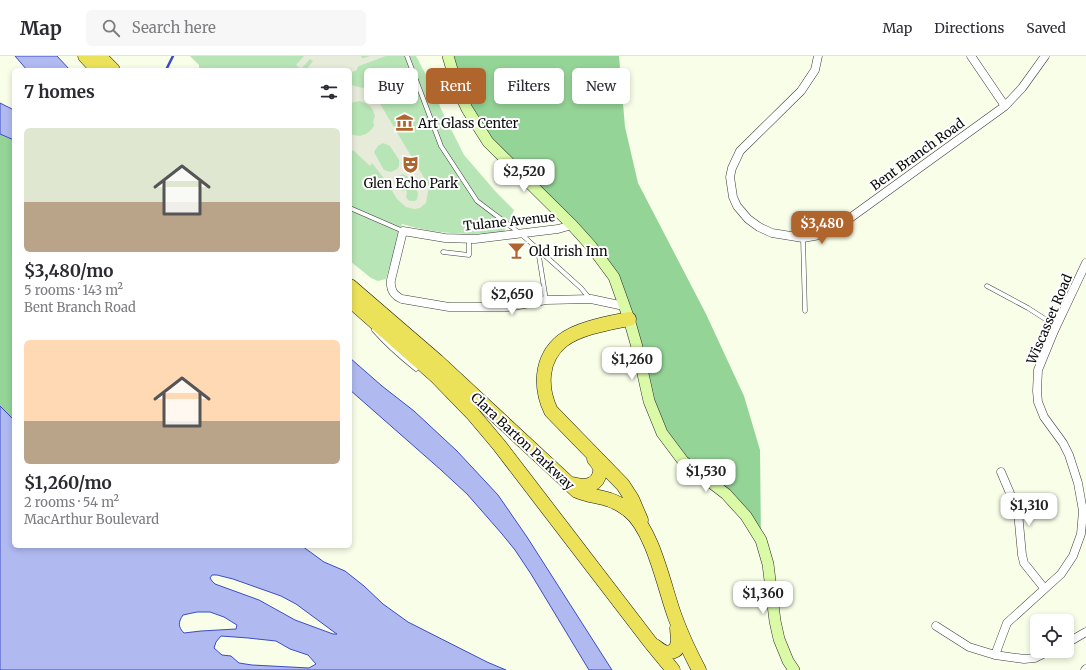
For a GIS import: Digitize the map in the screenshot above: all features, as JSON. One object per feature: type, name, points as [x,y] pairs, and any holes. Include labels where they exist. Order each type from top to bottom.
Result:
[{"type":"highway","points":[[85,56],[96,68]]},
{"type":"highway","points":[[99,56],[111,68]]},
{"type":"highway","name":"Clara Barton Parkway","points":[[352,288],[437,361],[577,491],[611,500],[629,511],[636,518],[646,532],[685,643],[699,670]]},
{"type":"highway","points":[[353,302],[372,327]]},
{"type":"highway","name":"Clara Barton Parkway","points":[[353,302],[437,377],[472,413],[499,445],[673,670]]},
{"type":"highway","points":[[629,319],[585,330],[562,341],[553,350],[548,358],[543,377],[543,386],[551,412],[589,452],[617,478],[627,491],[636,507],[646,532]]},
{"type":"highway","points":[[416,369],[437,383],[472,413]]},
{"type":"highway","points":[[568,482],[575,485],[589,486],[598,480],[600,472],[599,466],[589,452]]},
{"type":"highway","points":[[650,642],[663,652],[671,653],[676,650],[678,641],[676,618]]},
{"type":"main road","points":[[448,56],[458,90],[467,110],[488,142],[572,225],[591,246],[614,277],[637,347],[649,401],[662,433],[683,461],[726,494],[746,516],[761,540],[768,564],[775,621],[788,661],[794,670]]},
{"type":"street","name":"Bent Branch Road","points":[[818,56],[815,70],[801,91],[740,151],[732,168],[730,178],[733,197],[737,206],[748,219],[759,227],[772,233],[803,238],[820,235],[839,226],[1005,106],[1022,88],[1045,56]]},
{"type":"street","points":[[970,56],[1005,106]]},
{"type":"street","name":"Tulane Avenue","points":[[404,231],[445,238],[474,240],[558,229],[572,225]]},
{"type":"street","points":[[404,231],[390,286],[398,298],[449,307],[508,307],[546,300],[591,299],[624,306]]},
{"type":"street","name":"Wiscasset Road","points":[[994,655],[1007,623],[1061,574],[1072,556],[1081,534],[1083,511],[1078,482],[1069,455],[1063,443],[1044,417],[1036,392],[1038,370],[1056,326],[1086,263]]},
{"type":"street","points":[[1001,472],[1018,512],[1024,563],[1044,588]]},
{"type":"street","points":[[936,626],[969,647],[994,655],[1024,659],[1035,658]]},
{"type":"street","points":[[1074,639],[1086,632]]},
{"type":"lane","points":[[407,56],[441,146],[477,201],[521,234],[581,288],[591,299]]},
{"type":"lane","points":[[352,209],[404,231]]},
{"type":"lane","points":[[803,238],[805,311]]},
{"type":"lane","points":[[443,252],[469,255],[469,239]]},
{"type":"lane","points":[[538,250],[546,300]]},
{"type":"lane","points":[[987,286],[1028,308],[1056,326]]},
{"type":"lane","points":[[372,327],[398,355],[416,369]]},
{"type":"green space","name":"Glen Echo Park","points":[[190,56],[416,56],[426,75],[426,104],[439,104],[464,155],[496,192],[514,210],[504,232],[465,234],[427,230],[402,224],[386,279],[378,281],[371,278],[352,263],[352,68],[199,68],[199,65]]},
{"type":"green space","points":[[448,56],[619,56],[620,68],[572,68],[572,104],[623,104],[625,127],[638,183],[706,314],[744,396],[760,450],[761,540],[746,516],[662,433],[614,277],[488,142],[467,109],[465,104],[486,104],[486,68],[452,68]]},
{"type":"green space","points":[[0,134],[12,139],[12,418],[0,406]]},
{"type":"shaded area","points":[[304,56],[361,56],[364,58],[370,56],[386,56],[359,66],[357,70],[352,72],[352,68],[308,68],[313,61],[310,59],[302,68],[296,65]]},
{"type":"shaded area","points":[[352,85],[364,88],[364,103],[360,101],[352,103]]},
{"type":"shaded area","points":[[367,104],[380,104],[429,186],[426,203],[420,208],[414,209],[406,207],[397,199],[386,181],[372,163],[370,166],[353,150],[352,151],[352,134],[360,136],[366,134],[374,126],[373,123],[375,117],[370,106]],"holes":[[[383,143],[390,146],[399,160],[399,166],[397,169],[391,172],[384,170],[374,152],[378,146]],[[403,174],[408,177],[408,181],[411,185],[413,185],[418,193],[415,201],[408,200],[406,197],[406,190],[402,191],[395,179]]]},
{"type":"water","points":[[15,56],[57,56],[68,68],[25,68]]},
{"type":"water","points":[[0,103],[12,109],[12,139],[0,134]]},
{"type":"water","points":[[352,360],[414,411],[457,451],[498,495],[527,537],[612,670],[589,670],[515,550],[467,494],[352,392]]},
{"type":"water","points":[[0,406],[12,418],[12,548],[305,548],[324,562],[345,571],[383,604],[408,622],[506,670],[0,670]],"holes":[[[212,575],[217,575],[281,596],[296,604],[337,634],[333,634],[295,620],[259,600],[215,584],[210,578]],[[197,612],[210,612],[224,617],[237,625],[236,629],[184,633],[179,624],[183,615]],[[221,636],[276,641],[290,649],[308,655],[316,664],[309,668],[239,663],[231,656],[222,655],[214,648],[216,642]]]},
{"type":"waterway","points":[[167,68],[173,56]]},
{"type":"place","name":"Art Glass Center","points":[[405,123]]},
{"type":"place","name":"Glen Echo Park","points":[[411,164]]},
{"type":"place","name":"Old Irish Inn","points":[[516,251]]}]
